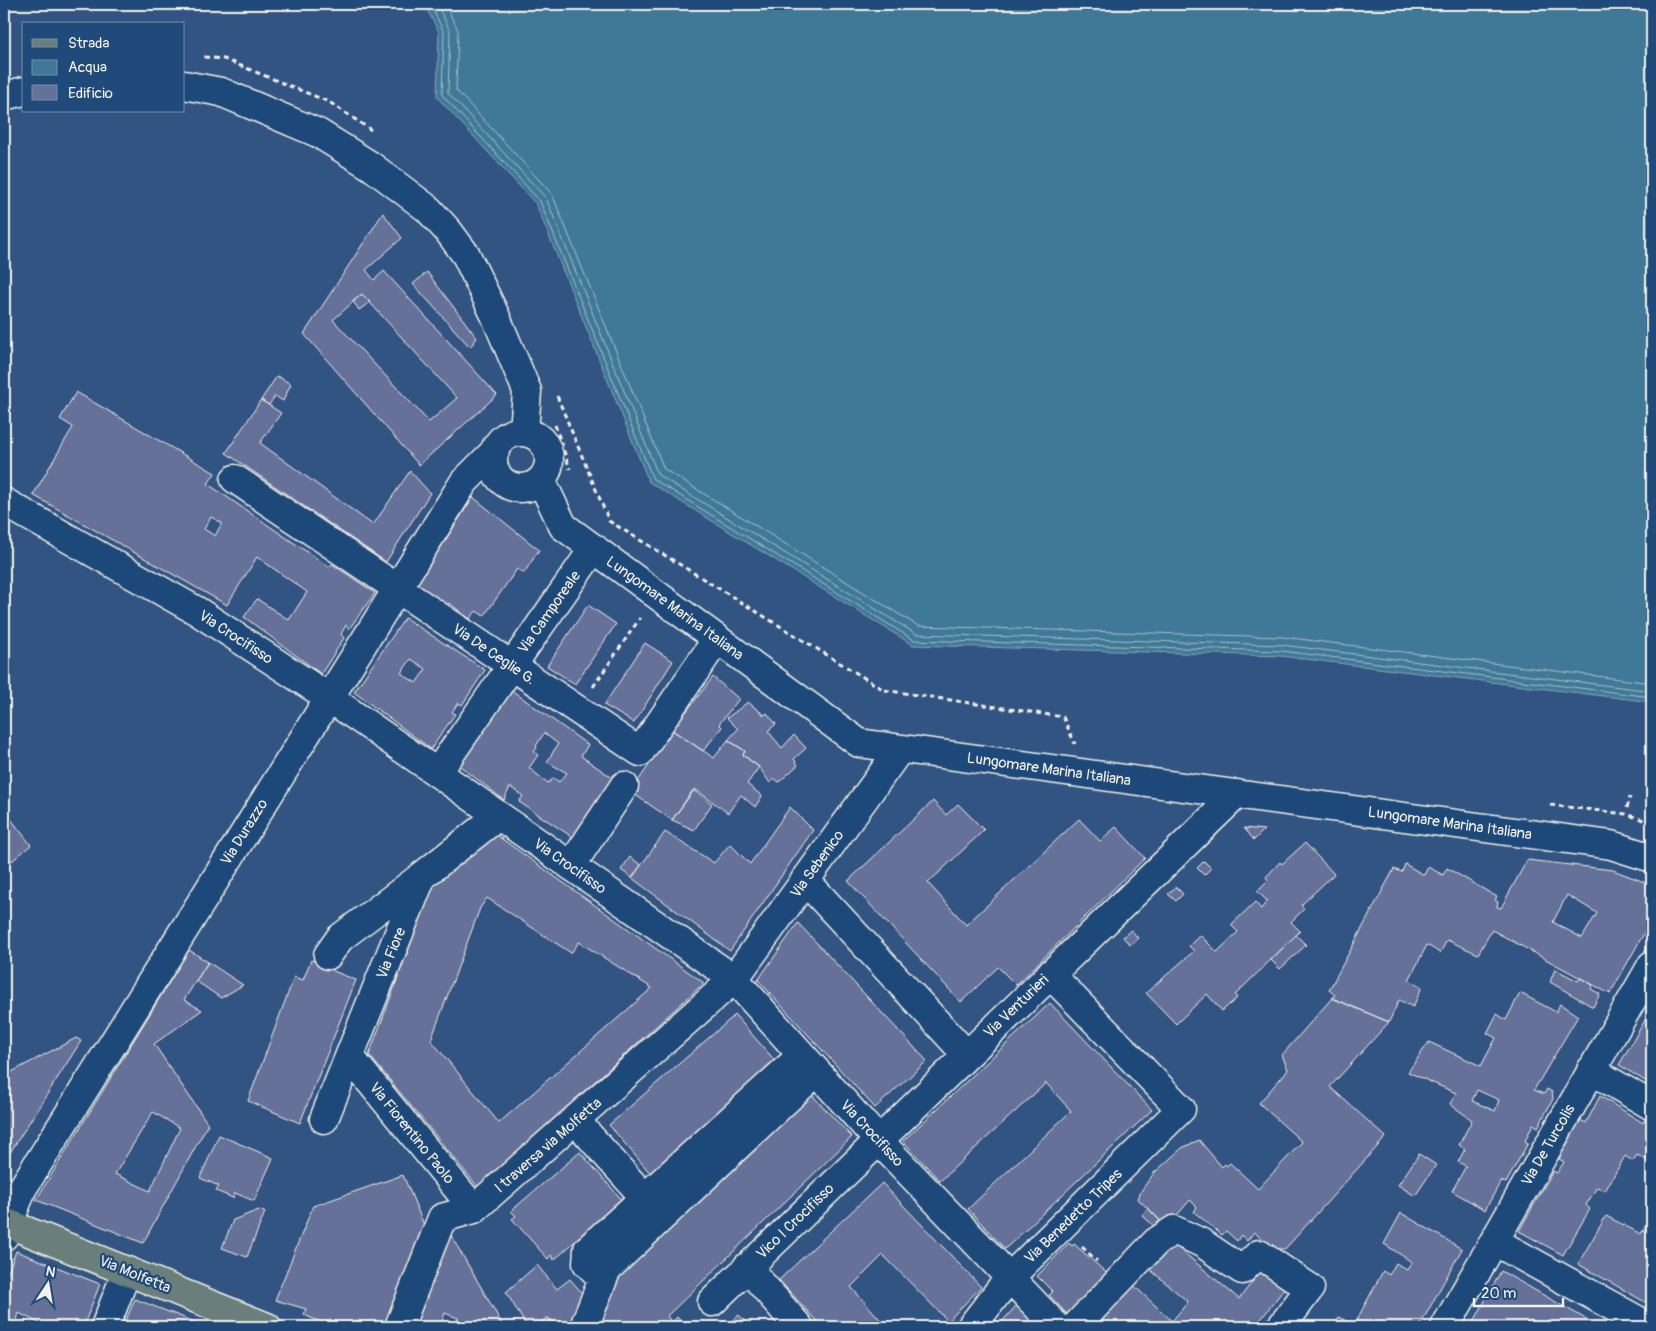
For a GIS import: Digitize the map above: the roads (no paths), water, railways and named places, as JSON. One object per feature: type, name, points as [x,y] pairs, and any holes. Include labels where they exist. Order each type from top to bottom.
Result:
[{"type":"main road","name":"Via Molfetta","points":[[5,1227],[127,1271],[251,1324]]},
{"type":"street","points":[[185,85],[196,85],[221,92],[318,133],[371,166],[428,209],[449,232],[466,255],[495,315],[527,391],[524,432]]},
{"type":"street","points":[[4,96],[22,92]]},
{"type":"street","points":[[524,432],[540,440],[549,455],[549,464],[542,480],[525,488],[506,485],[494,470],[493,460],[495,450],[500,442],[507,436],[524,432]]},
{"type":"street","name":"Via Durazzo","points":[[5,1227],[22,1189],[396,588],[464,482],[495,450]]},
{"type":"street","name":"Via De Ceglie G.","points":[[235,479],[640,752],[717,639]]},
{"type":"street","name":"Lungomare Marina Italiana","points":[[542,480],[563,526],[859,744],[1611,845],[1652,858]]},
{"type":"street","name":"Via Crocifisso","points":[[4,502],[197,611],[328,697],[734,979],[878,1140],[1057,1327]]},
{"type":"street","name":"Via Camporeale","points":[[437,774],[594,548]]},
{"type":"street","name":"Via Sebenico","points":[[734,979],[900,749]]},
{"type":"street","points":[[571,866],[624,786]]},
{"type":"street","name":"Via Venturieri","points":[[878,1140],[1237,794]]},
{"type":"street","points":[[328,955],[340,938],[498,816]]},
{"type":"street","name":"Via Fiore","points":[[324,1119],[422,876]]},
{"type":"street","points":[[805,880],[966,1054]]},
{"type":"street","name":"Via De Turcolis","points":[[1445,1327],[1652,965]]},
{"type":"street","name":"Via Benedetto Tripes","points":[[971,1327],[1009,1278],[1182,1109],[1050,974]]},
{"type":"street","name":"I traversa via Molfetta","points":[[399,1327],[442,1218],[474,1209],[576,1121],[734,979]]},
{"type":"street","name":"Via Fiorentino Paolo","points":[[350,1057],[474,1209]]},
{"type":"street","points":[[607,1269],[594,1270],[587,1262],[588,1249],[645,1198],[809,1064]]},
{"type":"street","points":[[584,1327],[607,1269],[809,1064]]},
{"type":"street","points":[[1591,1070],[1652,1106]]},
{"type":"street","points":[[576,1121],[645,1198]]},
{"type":"street","name":"Vico I Crocifisso","points":[[712,1302],[878,1140]]},
{"type":"street","points":[[1075,1327],[1156,1242],[1174,1230],[1202,1243],[1242,1270],[1259,1254],[1310,1288],[1281,1327]]},
{"type":"street","points":[[1494,1241],[1650,1327]]},
{"type":"street","points":[[747,1267],[799,1327]]},
{"type":"street","points":[[104,1327],[127,1271]]},
{"type":"water","points":[[424,4],[1652,4],[1652,702],[1281,656],[913,645],[649,482],[536,204],[437,97],[439,32]]}]
